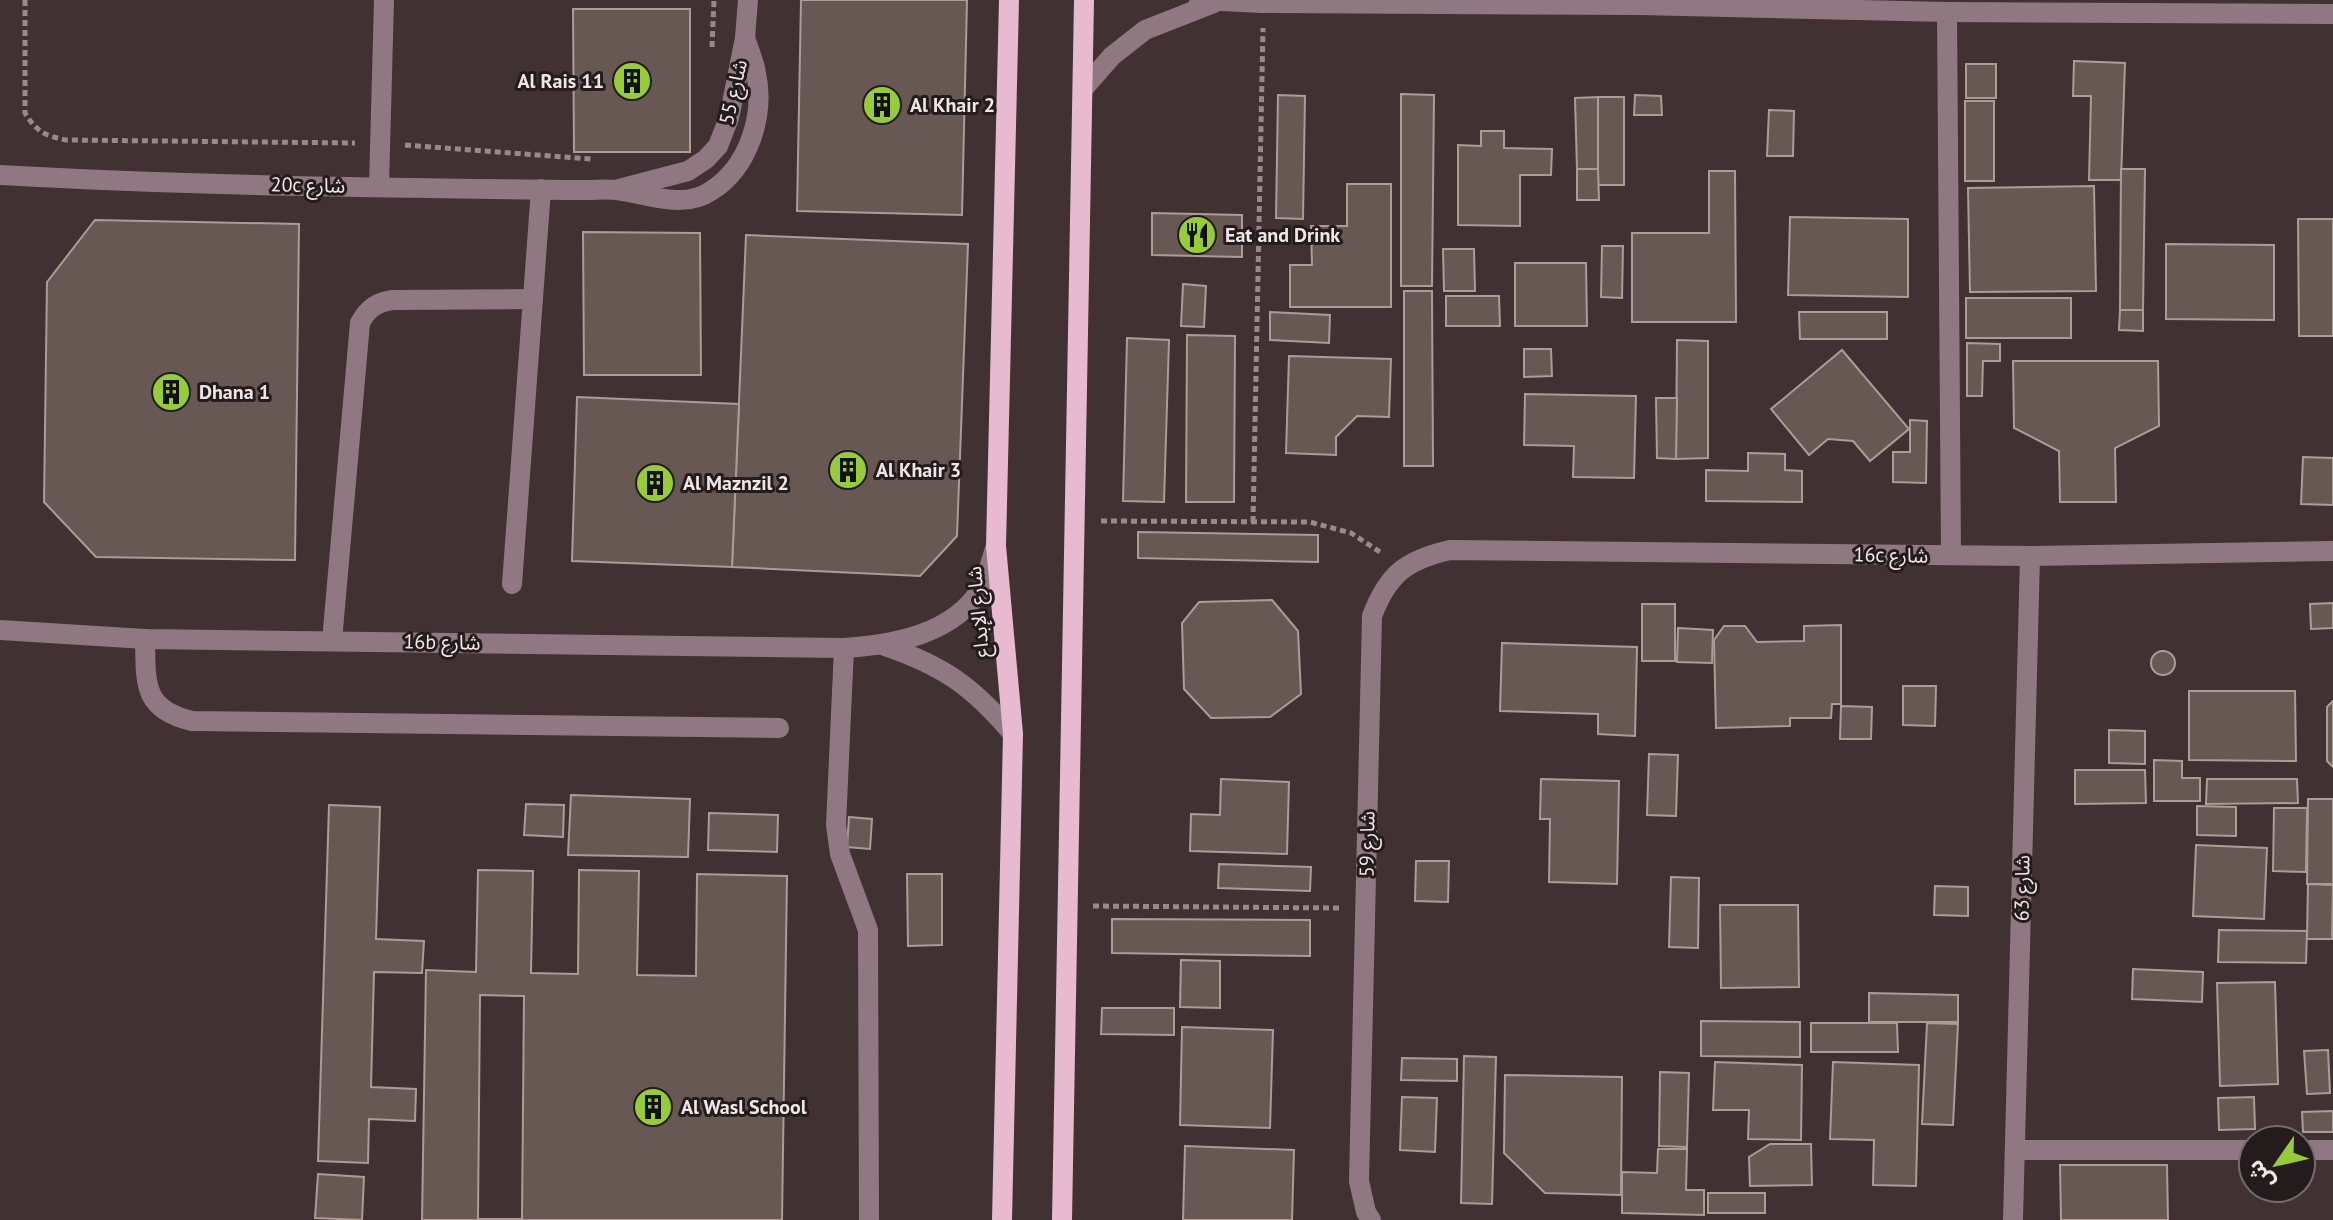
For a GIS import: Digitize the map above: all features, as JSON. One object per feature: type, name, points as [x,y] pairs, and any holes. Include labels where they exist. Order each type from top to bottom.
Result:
[{"type":"main road","name":"شارع الإبداع","points":[[1002,1220],[1013,734],[996,546],[1009,0]]},
{"type":"main road","points":[[1062,1220],[1084,0]]},
{"type":"street","points":[[379,186],[384,0]]},
{"type":"street","name":"شارع 55","points":[[616,190],[688,171],[718,146],[729,118],[745,38],[748,0]]},
{"type":"street","points":[[1083,89],[1112,56],[1145,30],[1206,1],[1640,2],[1947,12],[2333,14]]},
{"type":"street","points":[[1947,12],[1951,555]]},
{"type":"street","name":"شارع 55","points":[[616,190],[678,200],[697,198],[713,190],[734,168],[752,139],[757,107],[756,74],[745,38]]},
{"type":"street","name":"20c شارع","points":[[0,175],[616,190]]},
{"type":"street","points":[[512,584],[541,189]]},
{"type":"street","points":[[332,641],[360,323],[365,314],[373,306],[393,300],[533,299]]},
{"type":"street","name":"16b شارع","points":[[0,630],[145,639],[885,646],[924,633],[959,612],[982,588],[996,546]]},
{"type":"street","name":"16c شارع","points":[[1399,570],[1423,556],[1450,550],[2030,556],[2333,551]]},
{"type":"street","name":"شارع 63","points":[[2013,1220],[2030,556]]},
{"type":"street","name":"شارع 59","points":[[1371,1220],[1366,1212],[1359,1181],[1372,616],[1381,591],[1399,570]]},
{"type":"street","points":[[145,639],[146,680],[153,701],[170,716],[192,721],[779,728]]},
{"type":"street","name":"16b شارع","points":[[885,646],[923,659],[957,678],[987,704],[1013,734]]},
{"type":"street","points":[[844,648],[836,825],[840,854],[868,930],[869,1220]]},
{"type":"street","points":[[2015,1150],[2237,1150]]},
{"type":"path","points":[[1253,522],[1263,3]]},
{"type":"path","points":[[1076,520],[1310,522],[1351,533],[1371,545],[1399,570]]},
{"type":"path","points":[[1068,906],[1365,908]]},
{"type":"building","name":"Al Khair 2","points":[[801,0],[967,0],[962,215],[797,211]]},
{"type":"building","name":"Al Rais 11","points":[[573,9],[690,9],[690,152],[574,152]]},
{"type":"building","points":[[2074,61],[2125,63],[2121,180],[2089,180],[2091,96],[2073,96]]},
{"type":"building","points":[[1966,64],[1996,64],[1996,98],[1966,98]]},
{"type":"building","points":[[1401,94],[1434,95],[1432,286],[1401,286]]},
{"type":"building","points":[[1278,95],[1305,96],[1303,219],[1276,218]]},
{"type":"building","points":[[1635,95],[1661,96],[1662,115],[1634,115]]},
{"type":"building","points":[[1598,97],[1624,97],[1624,185],[1598,185]]},
{"type":"building","points":[[1598,97],[1598,169],[1577,169],[1575,98]]},
{"type":"building","points":[[1965,101],[1994,101],[1994,181],[1965,181]]},
{"type":"building","points":[[1769,110],[1794,111],[1793,156],[1767,156]]},
{"type":"building","points":[[1481,131],[1504,131],[1504,148],[1552,149],[1551,175],[1520,175],[1520,226],[1458,225],[1458,145],[1481,146]]},
{"type":"building","points":[[1577,169],[1598,169],[1599,200],[1577,200]]},
{"type":"building","points":[[2121,169],[2145,169],[2143,310],[2120,310]]},
{"type":"building","points":[[1709,171],[1735,171],[1736,322],[1632,322],[1632,233],[1709,233]]},
{"type":"building","points":[[1347,184],[1391,184],[1391,307],[1290,307],[1290,265],[1312,265],[1311,226],[1347,226]]},
{"type":"building","points":[[2094,186],[2096,291],[1970,292],[1968,188]]},
{"type":"building","name":"Eat and Drink","points":[[1152,213],[1242,215],[1242,257],[1152,255]]},
{"type":"building","points":[[1790,217],[1908,219],[1908,297],[1788,295]]},
{"type":"building","points":[[2298,219],[2333,219],[2333,336],[2299,336]]},
{"type":"building","name":"Dhana 1","points":[[95,220],[299,224],[295,560],[96,557],[44,502],[47,282]]},
{"type":"building","points":[[583,232],[700,233],[701,375],[584,375]]},
{"type":"building","name":"Al Khair 3","points":[[746,235],[968,244],[957,536],[920,576],[732,567]]},
{"type":"building","points":[[2166,244],[2274,245],[2274,320],[2166,319]]},
{"type":"building","points":[[1602,246],[1623,246],[1622,298],[1601,297]]},
{"type":"building","points":[[1443,249],[1474,249],[1475,291],[1444,291]]},
{"type":"building","points":[[1515,263],[1586,263],[1587,326],[1515,326]]},
{"type":"building","points":[[1183,284],[1206,286],[1204,327],[1181,326]]},
{"type":"building","points":[[1404,291],[1432,291],[1433,466],[1404,466]]},
{"type":"building","points":[[1446,296],[1499,296],[1500,326],[1446,326]]},
{"type":"building","points":[[1966,298],[2071,298],[2071,338],[1966,338]]},
{"type":"building","points":[[2120,310],[2143,310],[2143,331],[2119,330]]},
{"type":"building","points":[[1270,312],[1330,315],[1329,343],[1270,340]]},
{"type":"building","points":[[1799,312],[1887,312],[1887,339],[1800,339]]},
{"type":"building","points":[[1187,335],[1235,336],[1234,502],[1186,502]]},
{"type":"building","points":[[1127,338],[1169,340],[1164,502],[1123,501]]},
{"type":"building","points":[[1677,340],[1708,341],[1708,458],[1676,459]]},
{"type":"building","points":[[1967,343],[2000,344],[2000,361],[1983,361],[1982,396],[1967,396]]},
{"type":"building","points":[[1524,349],[1551,349],[1552,376],[1524,377]]},
{"type":"building","points":[[1842,350],[1909,429],[1870,461],[1853,441],[1828,439],[1809,455],[1771,409]]},
{"type":"building","points":[[1289,356],[1391,359],[1389,417],[1357,416],[1336,437],[1336,455],[1286,453]]},
{"type":"building","points":[[2013,361],[2158,361],[2159,426],[2115,448],[2116,502],[2060,502],[2059,451],[2014,428]]},
{"type":"building","points":[[1525,394],[1636,396],[1634,478],[1573,477],[1574,446],[1524,445]]},
{"type":"building","name":"Al Maznzil 2","points":[[577,397],[739,404],[732,567],[572,561]]},
{"type":"building","points":[[1656,398],[1677,398],[1676,459],[1657,458]]},
{"type":"building","points":[[1910,420],[1927,421],[1926,483],[1893,482],[1893,452],[1910,452]]},
{"type":"building","points":[[1748,453],[1785,454],[1785,470],[1802,471],[1802,502],[1706,501],[1706,470],[1748,471]]},
{"type":"building","points":[[2303,457],[2333,458],[2333,505],[2301,504]]},
{"type":"building","points":[[1138,532],[1318,535],[1318,562],[1138,558]]},
{"type":"building","points":[[1272,600],[1298,631],[1301,694],[1270,717],[1211,718],[1184,689],[1182,623],[1199,602]]},
{"type":"building","points":[[2333,603],[2333,628],[2311,629],[2310,604]]},
{"type":"building","points":[[1642,604],[1675,604],[1675,661],[1642,661]]},
{"type":"building","points":[[1841,625],[1841,704],[1832,704],[1831,718],[1790,718],[1790,726],[1716,728],[1714,640],[1724,626],[1745,626],[1757,642],[1804,641],[1804,626]]},
{"type":"building","points":[[1678,628],[1713,630],[1712,663],[1677,662]]},
{"type":"building","points":[[1502,643],[1637,647],[1635,736],[1598,734],[1598,714],[1500,711]]},
{"type":"building","points":[[2163,651],[2174,658],[2175,663],[2168,674],[2163,675],[2152,668],[2151,663],[2158,652]]},
{"type":"building","points":[[1903,686],[1936,686],[1935,726],[1903,725]]},
{"type":"building","points":[[2189,691],[2295,691],[2296,761],[2189,760]]},
{"type":"building","points":[[2333,701],[2333,767],[2327,761],[2327,707]]},
{"type":"building","points":[[1841,706],[1872,707],[1871,739],[1840,739]]},
{"type":"building","points":[[2109,730],[2145,731],[2145,764],[2109,763]]},
{"type":"building","points":[[1649,754],[1678,755],[1676,816],[1647,815]]},
{"type":"building","points":[[2154,760],[2182,761],[2182,778],[2200,778],[2200,801],[2154,801]]},
{"type":"building","points":[[2075,770],[2145,770],[2146,803],[2075,804]]},
{"type":"building","points":[[1221,779],[1289,782],[1287,854],[1190,851],[1191,814],[1220,815]]},
{"type":"building","points":[[1541,779],[1619,781],[1617,884],[1549,882],[1550,819],[1540,819]]},
{"type":"building","points":[[2207,779],[2297,779],[2298,803],[2206,804]]},
{"type":"building","points":[[571,795],[690,799],[688,857],[568,855]]},
{"type":"building","points":[[2308,799],[2333,799],[2333,884],[2307,884]]},
{"type":"building","points":[[526,804],[564,805],[563,837],[524,835]]},
{"type":"building","points":[[329,805],[380,807],[376,939],[424,941],[422,973],[374,972],[371,1087],[416,1089],[415,1121],[369,1119],[368,1163],[318,1161]]},
{"type":"building","points":[[2197,806],[2236,807],[2236,836],[2197,835]]},
{"type":"building","points":[[2274,808],[2307,808],[2306,872],[2273,871]]},
{"type":"building","points":[[709,813],[778,815],[777,852],[708,850]]},
{"type":"building","points":[[849,817],[872,819],[870,849],[847,847]]},
{"type":"building","points":[[2196,845],[2267,848],[2264,919],[2193,916]]},
{"type":"building","points":[[1416,861],[1449,861],[1448,902],[1415,901]]},
{"type":"building","points":[[1219,864],[1311,867],[1310,891],[1218,888]]},
{"type":"building","name":"Al Wasl School","points":[[478,870],[533,871],[531,973],[578,974],[579,870],[639,871],[637,975],[696,976],[697,874],[787,876],[782,1220],[422,1220],[426,970],[476,972]],"holes":[[[480,995],[524,996],[522,1219],[478,1219]]]},
{"type":"building","points":[[907,874],[942,874],[942,945],[908,946]]},
{"type":"building","points":[[1671,877],[1699,878],[1698,948],[1669,947]]},
{"type":"building","points":[[2308,884],[2333,885],[2332,939],[2307,939]]},
{"type":"building","points":[[1935,886],[1968,887],[1968,916],[1934,915]]},
{"type":"building","points":[[1720,905],[1798,905],[1799,987],[1721,988]]},
{"type":"building","points":[[1112,919],[1310,920],[1310,956],[1112,953]]},
{"type":"building","points":[[2219,930],[2307,931],[2306,963],[2218,962]]},
{"type":"building","points":[[1181,960],[1220,961],[1220,1008],[1180,1007]]},
{"type":"building","points":[[2133,969],[2203,972],[2202,1002],[2132,999]]},
{"type":"building","points":[[2275,982],[2278,1084],[2220,1086],[2217,983]]},
{"type":"building","points":[[1869,993],[1958,995],[1958,1022],[1869,1022]]},
{"type":"building","points":[[1102,1008],[1174,1008],[1174,1035],[1101,1034]]},
{"type":"building","points":[[1701,1021],[1800,1022],[1800,1057],[1701,1056]]},
{"type":"building","points":[[1811,1023],[1897,1023],[1898,1052],[1811,1052]]},
{"type":"building","points":[[1927,1023],[1958,1024],[1953,1125],[1922,1124]]},
{"type":"building","points":[[1182,1027],[1273,1030],[1270,1128],[1180,1125]]},
{"type":"building","points":[[2328,1050],[2330,1093],[2307,1094],[2304,1051]]},
{"type":"building","points":[[1464,1056],[1496,1057],[1492,1204],[1461,1203]]},
{"type":"building","points":[[1402,1058],[1457,1059],[1457,1081],[1401,1080]]},
{"type":"building","points":[[1715,1062],[1802,1065],[1801,1140],[1748,1139],[1749,1110],[1713,1110]]},
{"type":"building","points":[[1833,1062],[1919,1065],[1916,1186],[1873,1185],[1874,1140],[1830,1139]]},
{"type":"building","points":[[1660,1072],[1689,1073],[1687,1147],[1659,1146]]},
{"type":"building","points":[[1505,1075],[1622,1077],[1621,1195],[1545,1193],[1504,1153]]},
{"type":"building","points":[[1402,1097],[1437,1098],[1435,1152],[1400,1150]]},
{"type":"building","points":[[2254,1097],[2255,1124],[2237,1124],[2237,1130],[2219,1130],[2218,1098]]},
{"type":"building","points":[[2333,1111],[2333,1132],[2317,1132],[2317,1124],[2303,1124],[2302,1112]]},
{"type":"building","points":[[1770,1144],[1811,1144],[1812,1185],[1750,1186],[1749,1157]]},
{"type":"building","points":[[1185,1146],[1294,1150],[1292,1220],[1183,1220]]},
{"type":"building","points":[[1658,1149],[1687,1149],[1686,1190],[1704,1190],[1704,1215],[1622,1213],[1622,1172],[1657,1173]]},
{"type":"building","points":[[2060,1165],[2167,1165],[2168,1220],[2061,1220]]},
{"type":"building","points":[[318,1174],[364,1177],[362,1220],[315,1218]]},
{"type":"building","points":[[1708,1193],[1765,1193],[1765,1213],[1708,1213]]},
{"type":"place","name":"Al Rais 11","points":[[632,81]]},
{"type":"place","name":"Al Khair 2","points":[[882,105]]},
{"type":"place","name":"Eat and Drink","points":[[1197,235]]},
{"type":"place","name":"Dhana 1","points":[[171,392]]},
{"type":"place","name":"Al Khair 3","points":[[848,470]]},
{"type":"place","name":"Al Maznzil 2","points":[[655,483]]},
{"type":"place","name":"Al Wasl School","points":[[653,1107]]}]
